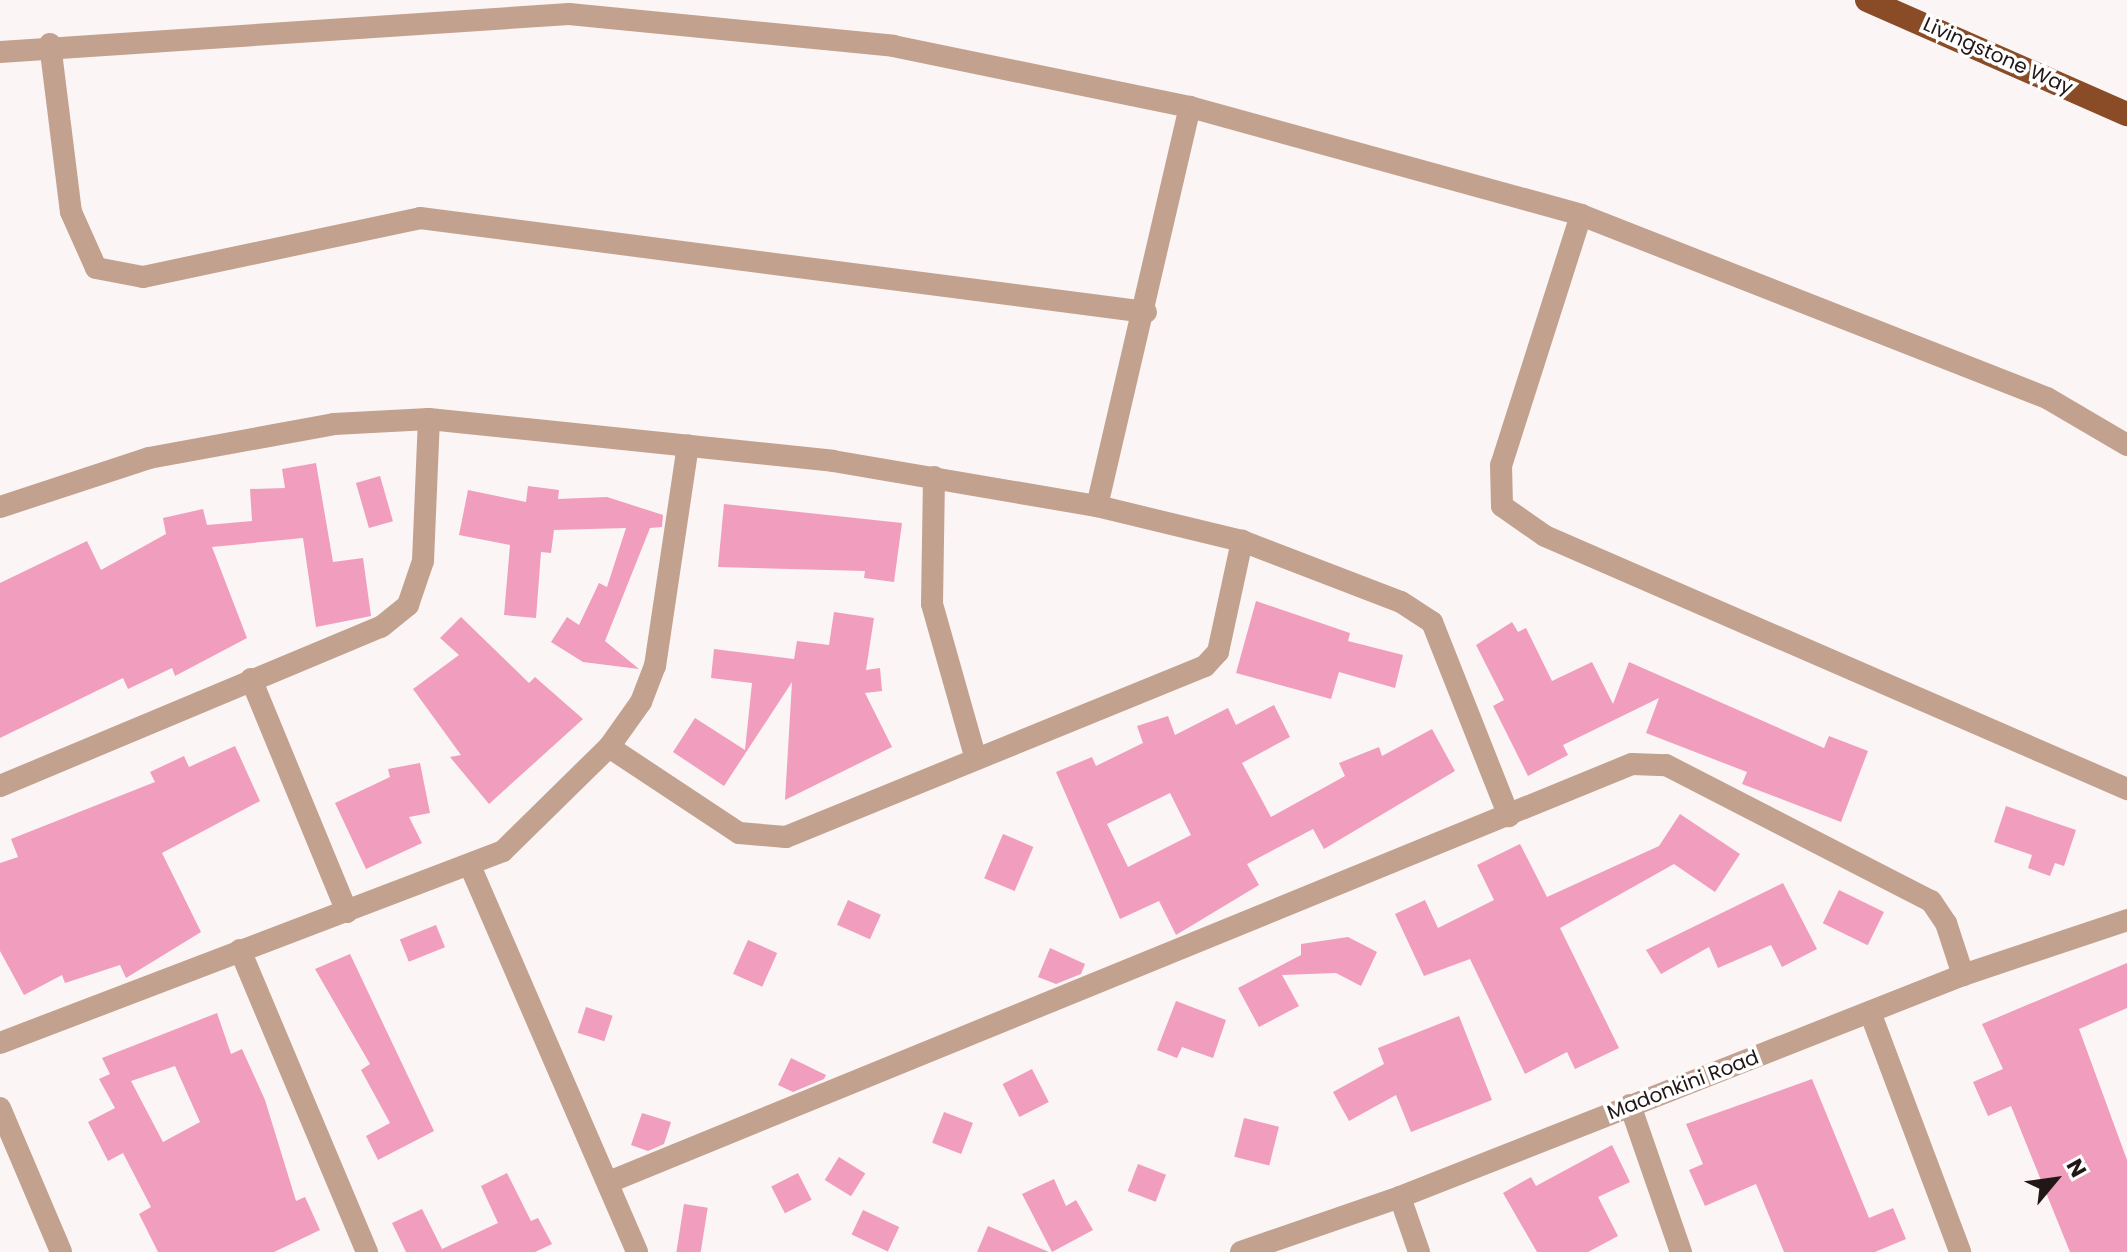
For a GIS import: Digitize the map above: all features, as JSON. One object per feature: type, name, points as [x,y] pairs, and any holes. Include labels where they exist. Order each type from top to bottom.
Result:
[{"type":"highway","name":"Livingstone Way","points":[[1867,0],[2127,114]]},
{"type":"street","points":[[0,52],[50,44],[569,14],[893,46],[1190,107],[1581,215],[2047,398],[2127,445]]},
{"type":"street","points":[[50,44],[71,212],[96,268],[143,277],[420,218],[1146,312]]},
{"type":"street","points":[[1097,506],[1146,312],[1190,107]]},
{"type":"street","points":[[1581,215],[1501,465],[1502,506],[1545,536],[2127,789]]},
{"type":"street","points":[[0,786],[381,627],[408,605],[423,561],[429,419]]},
{"type":"street","points":[[0,507],[149,458],[334,424],[429,419],[688,445],[934,477],[1097,506],[1242,541],[1401,602],[1432,622],[1509,816]]},
{"type":"street","points":[[0,1043],[240,950],[471,868],[503,851],[609,747],[655,666],[688,445]]},
{"type":"street","points":[[934,477],[932,604],[975,756]]},
{"type":"street","points":[[609,747],[757,840],[798,833],[975,756],[1214,660],[1242,541]]},
{"type":"street","points":[[251,679],[347,912]]},
{"type":"street","points":[[609,1182],[1632,764],[1666,765],[1931,901],[1946,923],[1963,975]]},
{"type":"street","points":[[471,868],[637,1252]]},
{"type":"street","name":"Madonkini Road","points":[[1241,1252],[1400,1197],[1963,975],[2127,920]]},
{"type":"street","points":[[240,950],[367,1252]]},
{"type":"street","points":[[1870,1012],[1960,1252]]},
{"type":"street","points":[[1630,1105],[1681,1252]]},
{"type":"street","points":[[0,1108],[5,1133],[61,1252]]},
{"type":"street","points":[[1400,1197],[1419,1252]]},
{"type":"building","points":[[316,463],[333,562],[363,558],[371,616],[316,627],[303,538],[212,547],[247,638],[175,676],[172,668],[128,689],[123,678],[0,738],[0,583],[87,541],[101,570],[166,534],[163,518],[203,509],[207,525],[252,521],[250,489],[285,488],[282,469]]},
{"type":"building","points":[[380,476],[393,521],[369,528],[356,483]]},
{"type":"building","points":[[528,486],[559,490],[558,499],[607,497],[663,515],[662,527],[650,528],[605,641],[639,669],[583,662],[551,642],[567,617],[579,625],[599,583],[607,587],[626,528],[554,530],[551,553],[541,552],[536,618],[504,615],[510,545],[459,535],[468,490],[526,502]]},
{"type":"building","points":[[724,504],[902,523],[894,582],[864,578],[865,571],[718,567]]},
{"type":"building","points":[[1256,601],[1350,633],[1348,641],[1403,655],[1395,688],[1339,672],[1331,699],[1236,673]]},
{"type":"building","points":[[834,612],[874,618],[866,670],[880,668],[882,691],[865,693],[892,747],[785,800],[792,682],[724,786],[673,752],[695,718],[745,750],[752,683],[711,678],[714,649],[794,659],[797,641],[829,645]]},
{"type":"building","points":[[461,617],[529,683],[535,677],[583,719],[489,804],[450,757],[461,755],[413,689],[459,655],[440,638]]},
{"type":"building","points":[[1512,622],[1518,632],[1526,628],[1552,681],[1592,662],[1613,704],[1629,662],[1824,748],[1829,736],[1868,751],[1841,822],[1742,784],[1747,772],[1646,733],[1659,698],[1563,745],[1568,755],[1528,776],[1493,706],[1504,700],[1476,645]]},
{"type":"building","points":[[1274,705],[1290,737],[1242,763],[1271,817],[1345,776],[1339,763],[1379,747],[1382,756],[1432,729],[1455,771],[1324,849],[1313,829],[1247,864],[1259,885],[1176,935],[1159,901],[1120,919],[1056,772],[1092,757],[1096,766],[1143,743],[1137,726],[1168,716],[1175,735],[1228,708],[1236,725]],"holes":[[[1170,793],[1191,835],[1128,867],[1107,824]]]},
{"type":"building","points":[[235,746],[260,801],[162,853],[201,932],[126,978],[120,965],[65,983],[62,975],[24,995],[0,951],[0,863],[18,857],[11,839],[155,782],[150,772],[184,756],[189,767]]},
{"type":"building","points":[[420,763],[430,813],[409,817],[422,843],[366,869],[335,803],[390,777],[388,769]]},
{"type":"building","points":[[2006,806],[2076,830],[2064,866],[2055,863],[2050,876],[2028,868],[2032,855],[1994,842]]},
{"type":"building","points":[[1680,814],[1740,854],[1715,892],[1674,864],[1560,928],[1619,1048],[1575,1069],[1567,1052],[1525,1074],[1470,959],[1424,976],[1395,914],[1425,900],[1438,928],[1494,900],[1477,865],[1520,844],[1547,897],[1659,846]]},
{"type":"building","points":[[1003,834],[1033,847],[1015,891],[984,878]]},
{"type":"building","points":[[1783,883],[1817,949],[1782,967],[1771,945],[1718,968],[1709,947],[1661,974],[1646,950]]},
{"type":"building","points":[[1839,890],[1884,912],[1868,945],[1823,923]]},
{"type":"building","points":[[848,900],[881,915],[870,939],[837,925]]},
{"type":"building","points":[[436,925],[445,947],[409,962],[400,940]]},
{"type":"building","points":[[1348,937],[1377,952],[1361,986],[1336,973],[1282,975],[1299,1006],[1259,1027],[1238,988],[1301,955],[1301,944]]},
{"type":"building","points":[[748,940],[777,953],[762,987],[733,974]]},
{"type":"building","points":[[1050,948],[1085,964],[1081,974],[1056,984],[1038,977]]},
{"type":"building","points":[[350,954],[434,1131],[378,1160],[366,1136],[390,1123],[361,1070],[370,1064],[315,969]]},
{"type":"building","points":[[2127,963],[2127,1008],[2079,1029],[2127,1160],[2127,1252],[2070,1252],[2011,1106],[1988,1116],[1973,1082],[2003,1069],[1982,1024]]},
{"type":"building","points":[[1176,1001],[1226,1020],[1213,1058],[1182,1047],[1177,1058],[1157,1050]]},
{"type":"building","points":[[586,1007],[613,1016],[604,1041],[578,1033]]},
{"type":"building","points":[[217,1013],[231,1054],[242,1049],[265,1100],[296,1201],[305,1197],[320,1230],[274,1252],[158,1252],[139,1214],[151,1207],[123,1153],[108,1161],[88,1122],[115,1108],[99,1079],[110,1074],[102,1058]],"holes":[[[175,1066],[200,1122],[163,1142],[131,1081]]]},
{"type":"building","points":[[1459,1016],[1492,1100],[1411,1132],[1396,1095],[1349,1121],[1333,1092],[1384,1064],[1378,1048]]},
{"type":"building","points":[[791,1058],[826,1075],[824,1079],[793,1092],[778,1085]]},
{"type":"building","points":[[1032,1069],[1049,1102],[1019,1117],[1003,1084]]},
{"type":"building","points":[[1812,1079],[1869,1218],[1893,1208],[1906,1239],[1875,1252],[1784,1252],[1756,1184],[1705,1206],[1689,1170],[1703,1164],[1686,1124]]},
{"type":"building","points":[[944,1112],[973,1123],[961,1154],[932,1143]]},
{"type":"building","points":[[642,1113],[671,1122],[664,1144],[648,1151],[631,1145]]},
{"type":"building","points":[[1244,1118],[1279,1127],[1269,1166],[1234,1157]]},
{"type":"building","points":[[1612,1145],[1630,1182],[1598,1197],[1618,1236],[1588,1252],[1537,1252],[1503,1193],[1531,1177],[1536,1186]]},
{"type":"building","points":[[839,1157],[865,1173],[851,1196],[825,1180]]},
{"type":"building","points":[[1138,1164],[1166,1175],[1156,1202],[1128,1191]]},
{"type":"building","points":[[507,1173],[531,1221],[538,1218],[552,1244],[535,1252],[406,1252],[392,1223],[422,1209],[442,1249],[498,1223],[481,1186]]},
{"type":"building","points":[[798,1173],[812,1200],[785,1213],[771,1187]]},
{"type":"building","points":[[1054,1179],[1066,1206],[1076,1200],[1093,1230],[1052,1252],[1022,1194]]},
{"type":"building","points":[[684,1204],[708,1208],[701,1252],[676,1252]]},
{"type":"building","points":[[863,1210],[899,1227],[888,1251],[852,1234]]},
{"type":"building","points":[[988,1226],[1049,1252],[977,1252]]}]
